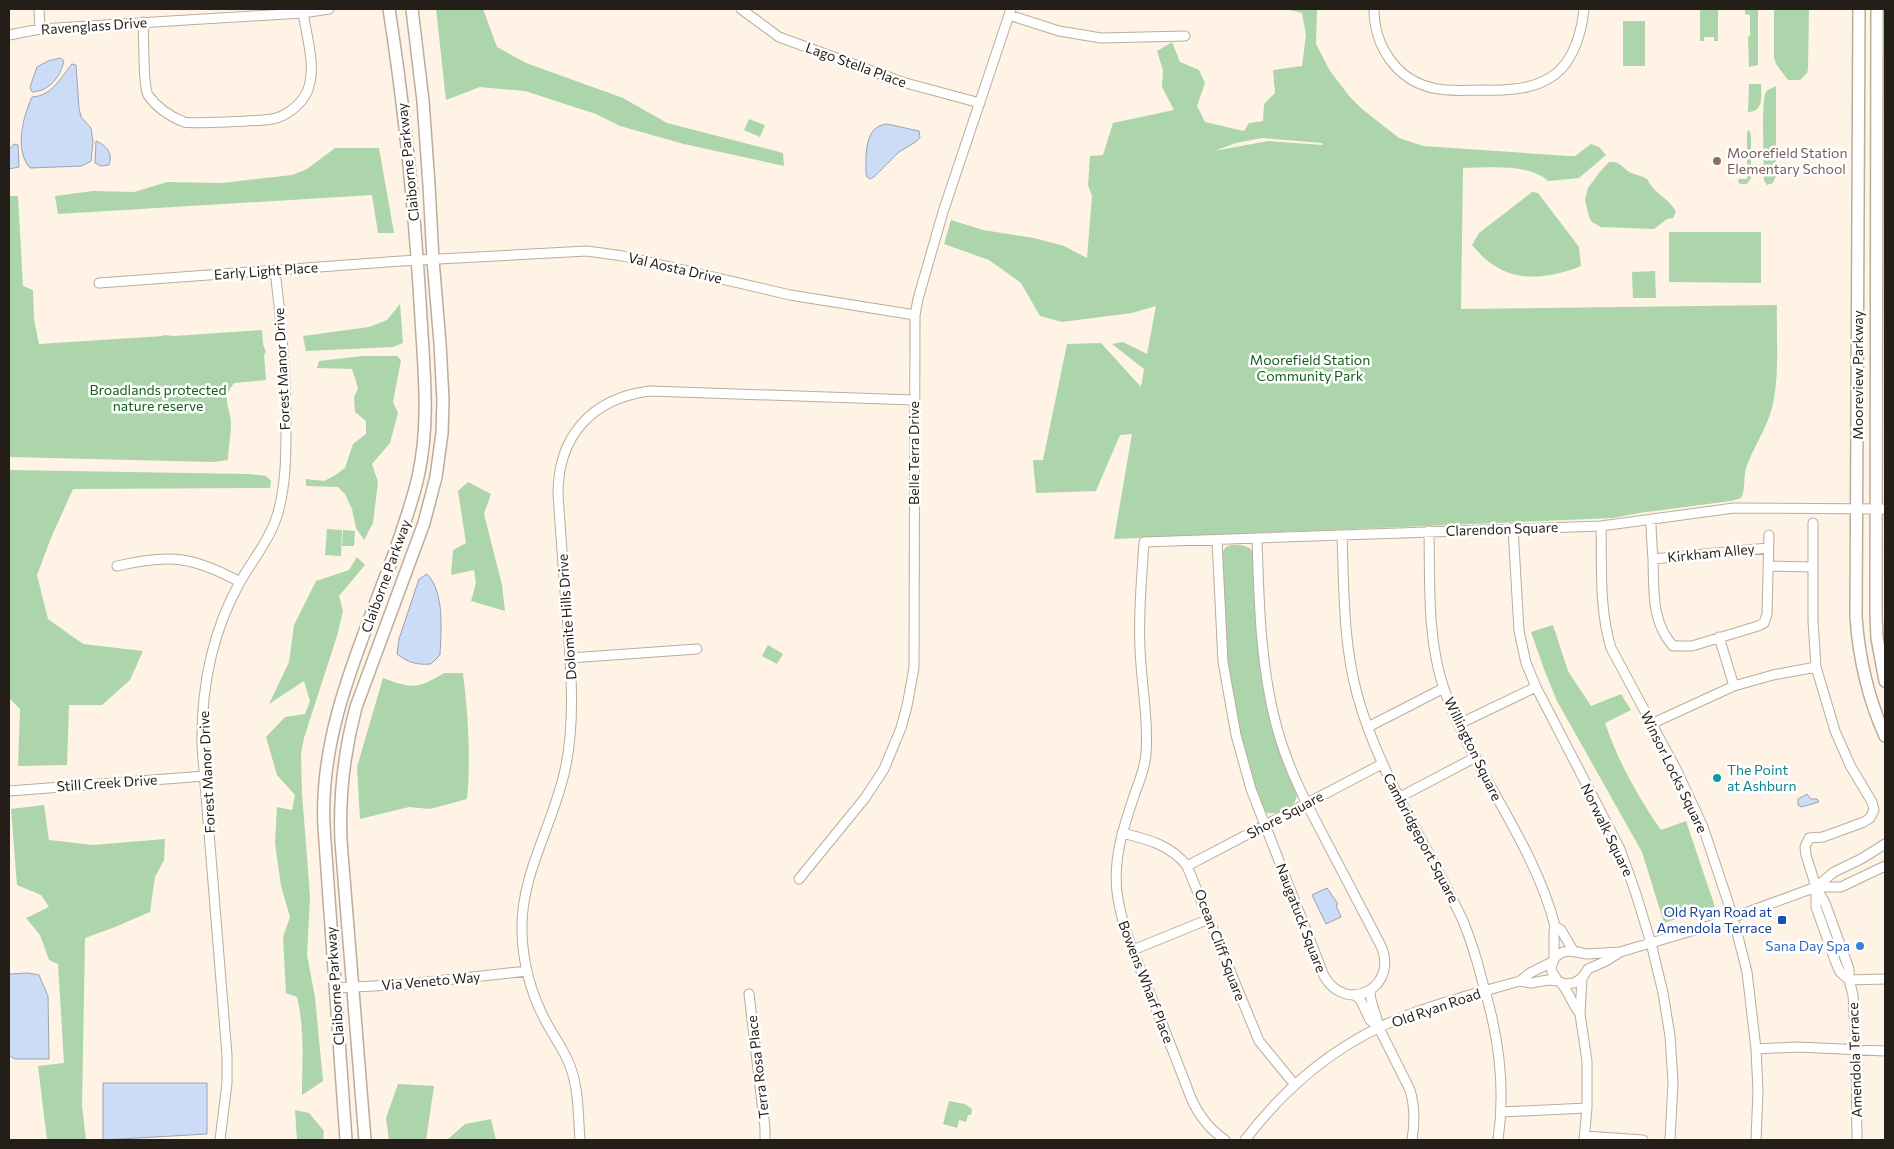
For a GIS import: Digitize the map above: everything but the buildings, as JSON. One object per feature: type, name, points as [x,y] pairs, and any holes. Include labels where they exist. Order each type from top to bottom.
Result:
[{"type":"main road","name":"Claiborne Parkway","points":[[346,1140],[324,827],[324,784],[337,713],[406,519],[424,447],[425,387],[417,261],[401,93],[389,9]]},
{"type":"main road","name":"Claiborne Parkway","points":[[365,1140],[340,831],[342,772],[348,737],[356,707],[424,523],[436,477],[442,433],[442,400],[423,101],[412,9]]},
{"type":"main road","name":"Mooreview Parkway","points":[[1859,9],[1856,617],[1858,645],[1870,698],[1885,736]]},
{"type":"main road","name":"Mooreview Parkway","points":[[1877,9],[1880,509],[1877,638],[1885,681]]},
{"type":"street","points":[[39,9],[40,29]]},
{"type":"street","name":"Ravenglass Drive","points":[[9,35],[40,29],[303,13],[329,9]]},
{"type":"street","name":"Lago Stella Place","points":[[741,9],[778,37],[902,82],[980,104]]},
{"type":"street","points":[[1374,9],[1375,28],[1381,47],[1399,69],[1414,81],[1432,88],[1447,90],[1509,91],[1536,85],[1549,78],[1566,63],[1576,46],[1581,32],[1584,9]]},
{"type":"street","points":[[1010,12],[1060,31],[1101,38],[1185,36]]},
{"type":"street","name":"Belle Terra Drive","points":[[799,879],[865,798],[880,774],[899,732],[907,706],[914,668],[915,315],[943,212],[1010,12]]},
{"type":"street","points":[[143,22],[146,92],[161,110],[186,123],[273,119],[292,110],[301,102],[307,94],[311,82],[312,70],[303,13]]},
{"type":"street","name":"Val Aosta Drive","points":[[433,260],[567,251],[607,253],[790,295],[915,315]]},
{"type":"street","name":"Early Light Place","points":[[99,283],[433,260]]},
{"type":"street","name":"Forest Manor Drive","points":[[220,1140],[227,1083],[227,1055],[202,728],[207,676],[220,627],[240,582],[276,519],[284,482],[285,379],[275,270]]},
{"type":"street","name":"Dolomite Hills Drive","points":[[580,1140],[577,1096],[570,1066],[540,1011],[526,971],[522,931],[524,897],[535,857],[552,816],[566,765],[572,712],[558,481],[564,453],[570,440],[582,424],[597,410],[623,396],[650,392],[914,400]]},
{"type":"street","name":"Clarendon Square","points":[[1144,542],[1601,526],[1734,508],[1880,509]]},
{"type":"street","points":[[1651,520],[1654,601],[1657,617],[1666,639],[1673,646],[1692,646],[1764,623],[1767,614],[1768,548],[1770,535]]},
{"type":"street","points":[[1651,724],[1734,686],[1773,675],[1816,667],[1813,621],[1813,524]]},
{"type":"street","name":"Winsor Locks Square","points":[[1601,526],[1603,604],[1606,632],[1611,648],[1677,771],[1703,827],[1733,917],[1747,972],[1756,1049],[1758,1091],[1756,1140]]},
{"type":"street","name":"Norwalk Square","points":[[1513,528],[1519,631],[1526,662],[1536,687],[1620,850],[1651,943],[1663,993],[1670,1036],[1674,1082],[1670,1140]]},
{"type":"street","name":"Willington Square","points":[[1429,531],[1431,613],[1435,650],[1444,688],[1459,724],[1538,878],[1550,907],[1555,926],[1553,960]]},
{"type":"street","name":"Cambridgeport Square","points":[[1342,535],[1348,653],[1357,693],[1382,764],[1463,921],[1472,943],[1486,991],[1497,1038],[1501,1077],[1501,1112],[1498,1140]]},
{"type":"street","points":[[1257,539],[1261,638],[1267,684],[1277,729],[1306,804],[1386,958],[1386,969],[1378,983],[1370,991],[1354,995]]},
{"type":"street","name":"Naugatuck Square","points":[[1217,540],[1223,662],[1231,713],[1249,780],[1324,976],[1329,985],[1339,992],[1354,995]]},
{"type":"street","name":"Bowens Wharf Place","points":[[1144,542],[1139,607],[1142,685],[1147,727],[1146,750],[1144,768],[1122,833],[1116,864],[1117,890],[1121,915],[1133,950],[1197,1112],[1212,1132],[1225,1140]]},
{"type":"street","name":"Kirkham Alley","points":[[1653,559],[1768,548]]},
{"type":"street","points":[[116,566],[146,559],[176,558],[206,565],[240,582]]},
{"type":"street","points":[[1768,566],[1813,567]]},
{"type":"street","points":[[1719,637],[1734,686]]},
{"type":"street","points":[[570,658],[696,650]]},
{"type":"street","name":"Amendola Terrace","points":[[1816,667],[1835,732],[1851,766],[1872,802],[1874,810],[1870,818],[1864,822],[1823,837],[1809,838],[1805,847],[1816,887],[1816,907],[1836,963],[1840,972],[1849,980],[1853,995],[1857,1140]]},
{"type":"street","points":[[1459,724],[1536,687]]},
{"type":"street","points":[[1368,727],[1444,688]]},
{"type":"street","points":[[1400,797],[1476,757]]},
{"type":"street","name":"Shore Square","points":[[1187,866],[1382,764]]},
{"type":"street","name":"Still Creek Drive","points":[[9,791],[205,776]]},
{"type":"street","name":"Ocean Cliff Square","points":[[1122,833],[1154,841],[1172,850],[1187,866],[1259,1041],[1295,1085]]},
{"type":"street","name":"Old Ryan Road","points":[[1244,1140],[1295,1085],[1321,1063],[1380,1028],[1419,1011],[1520,981],[1563,952],[1592,954],[1620,952],[1715,924],[1816,887],[1834,872],[1861,859],[1885,844]]},
{"type":"street","name":"Old Ryan Road","points":[[1816,887],[1841,888],[1885,866]]},
{"type":"street","points":[[1133,950],[1210,919]]},
{"type":"street","name":"Willington Square","points":[[1555,926],[1562,930],[1576,953]]},
{"type":"street","name":"Old Ryan Road","points":[[1520,981],[1531,983],[1548,980],[1559,981],[1564,984],[1574,983],[1588,969],[1620,952]]},
{"type":"street","points":[[1576,953],[1584,961],[1585,970],[1580,1014],[1587,1060],[1587,1108],[1584,1138],[1644,1140]]},
{"type":"street","points":[[1553,960],[1552,972],[1569,993],[1574,1006],[1580,1014]]},
{"type":"street","name":"Via Veneto Way","points":[[336,988],[410,984],[526,971]]},
{"type":"street","points":[[1849,980],[1885,979]]},
{"type":"street","points":[[1370,991],[1370,999],[1380,1028],[1413,1100],[1415,1114],[1412,1140]]},
{"type":"street","name":"Terra Rosa Place","points":[[749,994],[765,1140]]},
{"type":"street","points":[[1354,995],[1360,999],[1370,1020],[1380,1028]]},
{"type":"street","points":[[1756,1049],[1797,1047],[1885,1051]]},
{"type":"street","points":[[1501,1112],[1587,1108]]},
{"type":"green space","points":[[436,9],[483,9],[497,47],[526,63],[623,98],[667,123],[783,153],[784,166],[684,144],[620,126],[596,114],[525,91],[480,87],[446,100]]},
{"type":"green space","name":"Moorefield Station Community Park","points":[[1286,9],[1317,9],[1316,44],[1330,71],[1362,109],[1399,138],[1423,146],[1569,156],[1575,156],[1591,144],[1599,147],[1606,155],[1579,178],[1548,181],[1540,175],[1519,169],[1496,167],[1463,168],[1461,309],[1777,305],[1777,370],[1772,408],[1746,468],[1741,498],[1613,518],[1114,539],[1132,434],[1120,435],[1096,491],[1036,493],[1033,460],[1043,460],[1067,344],[1101,343],[1141,387],[1144,369],[1112,344],[1123,342],[1147,354],[1156,306],[1132,313],[1062,322],[1040,316],[1021,283],[989,260],[944,244],[951,220],[983,230],[1034,238],[1064,246],[1087,258],[1092,196],[1088,185],[1090,156],[1103,155],[1113,123],[1174,110],[1162,87],[1163,70],[1157,51],[1172,42],[1180,62],[1199,70],[1205,83],[1197,106],[1205,122],[1244,131],[1249,123],[1263,121],[1264,104],[1275,93],[1273,70],[1302,66],[1306,35],[1302,13]],"holes":[[[1262,138],[1322,143],[1323,145],[1268,141],[1214,151],[1236,143]]]},
{"type":"green space","points":[[1700,9],[1718,9],[1718,41],[1714,41],[1714,37],[1704,37],[1704,41],[1700,41]]},
{"type":"green space","points":[[1745,9],[1758,9],[1758,65],[1749,67],[1748,37],[1750,36],[1750,15],[1745,14]]},
{"type":"green space","points":[[1774,9],[1809,9],[1808,69],[1807,73],[1800,80],[1788,80],[1776,64],[1774,58]]},
{"type":"green space","points":[[1623,21],[1645,21],[1645,66],[1623,66]]},
{"type":"green space","points":[[1749,84],[1761,84],[1761,98],[1757,109],[1748,112]]},
{"type":"green space","points":[[1776,86],[1776,176],[1773,183],[1767,185],[1764,180],[1764,97],[1769,89]]},
{"type":"green space","points":[[749,119],[765,125],[760,137],[744,130]]},
{"type":"green space","points":[[1749,130],[1751,135],[1751,178],[1747,184],[1740,184],[1739,179],[1747,179],[1747,132]]},
{"type":"green space","points":[[335,148],[379,148],[394,233],[378,233],[372,195],[58,214],[55,196],[93,191],[134,192],[167,182],[222,183],[292,175],[307,169]]},
{"type":"green space","points":[[1609,162],[1619,164],[1631,173],[1647,179],[1654,189],[1673,207],[1676,212],[1673,218],[1667,219],[1654,229],[1601,227],[1592,222],[1585,200],[1588,188]]},
{"type":"green space","points":[[1532,192],[1538,193],[1579,247],[1581,266],[1549,275],[1516,275],[1492,264],[1472,245],[1479,233]]},
{"type":"green space","name":"Broadlands protected nature reserve","points":[[9,196],[18,196],[23,286],[33,290],[34,319],[39,344],[262,330],[263,344],[266,352],[264,355],[266,380],[234,383],[228,394],[227,404],[231,424],[228,460],[214,462],[9,457]]},
{"type":"green space","points":[[1669,232],[1761,232],[1761,283],[1669,282]]},
{"type":"green space","points":[[1655,271],[1656,298],[1633,298],[1632,272]]},
{"type":"green space","points":[[400,304],[403,343],[393,347],[306,351],[303,336],[369,327],[387,320]]},
{"type":"green space","points":[[363,356],[397,356],[401,360],[393,402],[398,413],[390,443],[372,464],[378,482],[373,523],[364,540],[356,528],[352,509],[345,494],[338,487],[306,486],[306,479],[324,481],[345,468],[353,444],[366,434],[366,421],[355,412],[354,397],[358,388],[352,369],[317,368],[319,361]]},
{"type":"green space","points":[[9,470],[249,474],[266,476],[271,481],[270,488],[73,489],[37,575],[48,619],[83,644],[143,651],[130,680],[102,705],[69,705],[67,765],[18,766],[20,709],[9,698]]},
{"type":"green space","points":[[468,482],[491,494],[484,514],[502,585],[505,611],[471,601],[476,583],[474,570],[451,575],[453,550],[466,543],[458,491]]},
{"type":"green space","points":[[327,529],[342,530],[341,556],[325,555]]},
{"type":"green space","points":[[343,530],[355,531],[354,546],[342,546]]},
{"type":"green space","points":[[1231,545],[1247,547],[1254,554],[1259,650],[1297,792],[1295,802],[1281,812],[1265,812],[1262,808],[1242,745],[1236,718],[1228,664],[1222,553],[1226,547]]},
{"type":"green space","points":[[357,557],[365,565],[339,596],[343,611],[337,636],[304,738],[301,753],[310,897],[307,955],[315,997],[323,1081],[302,1095],[300,1009],[297,997],[286,993],[283,937],[290,917],[281,886],[275,843],[277,807],[292,810],[295,795],[277,775],[266,737],[285,717],[305,714],[310,701],[304,681],[269,704],[289,662],[294,625],[316,581],[349,570]]},
{"type":"green space","points":[[1553,625],[1568,671],[1591,706],[1621,694],[1631,710],[1605,723],[1616,751],[1637,792],[1661,830],[1686,821],[1715,907],[1664,923],[1642,852],[1557,701],[1544,669],[1531,632]]},
{"type":"green space","points":[[768,645],[783,654],[777,664],[762,656]]},
{"type":"green space","points":[[444,673],[463,673],[468,736],[469,768],[467,799],[430,809],[409,807],[360,819],[357,767],[383,678],[415,686],[428,682]]},
{"type":"green space","points":[[44,805],[49,840],[93,845],[165,839],[164,860],[155,877],[150,912],[85,938],[82,1106],[86,1140],[47,1140],[38,1066],[64,1063],[58,964],[49,960],[40,935],[26,918],[49,907],[41,895],[17,885],[11,809]]},
{"type":"green space","points":[[398,1084],[434,1086],[426,1140],[389,1140],[386,1118]]},
{"type":"green space","points":[[949,1101],[965,1104],[972,1109],[971,1115],[968,1115],[966,1122],[959,1120],[957,1128],[943,1124]]},
{"type":"green space","points":[[295,1110],[309,1113],[324,1131],[323,1140],[297,1140]]},
{"type":"green space","points":[[491,1119],[496,1140],[447,1140],[465,1124]]},
{"type":"water","points":[[60,58],[64,61],[57,78],[44,89],[32,92],[30,87],[37,67],[48,61]]},
{"type":"water","points":[[72,64],[76,65],[81,117],[91,128],[93,142],[91,161],[82,166],[30,168],[25,161],[21,143],[23,124],[32,97],[39,96],[50,90]]},
{"type":"water","points":[[887,124],[919,131],[920,137],[917,141],[899,152],[870,179],[866,173],[868,142],[874,130],[879,126]]},
{"type":"water","points":[[96,141],[103,145],[110,153],[109,165],[101,166],[95,163]]},
{"type":"water","points":[[14,144],[18,145],[19,167],[9,169],[9,150]]},
{"type":"water","points":[[427,574],[437,591],[441,612],[440,655],[431,664],[422,664],[413,663],[397,654],[399,639],[419,579]]},
{"type":"water","points":[[1807,794],[1811,799],[1817,799],[1819,802],[1801,807],[1798,805],[1798,799]]},
{"type":"water","points":[[1327,888],[1338,904],[1336,905],[1341,917],[1326,924],[1312,895]]},
{"type":"water","points":[[28,973],[39,975],[48,996],[49,1059],[15,1059],[9,1056],[9,974]]},
{"type":"water","points":[[103,1083],[207,1083],[207,1134],[103,1140]]},
{"type":"place","name":"Moorefield Station Elementary School","points":[[1717,161]]},
{"type":"place","name":"The Point at Ashburn","points":[[1717,778]]},
{"type":"place","name":"Old Ryan Road at Amendola Terrace","points":[[1782,920]]},
{"type":"place","name":"Sana Day Spa","points":[[1860,946]]}]
